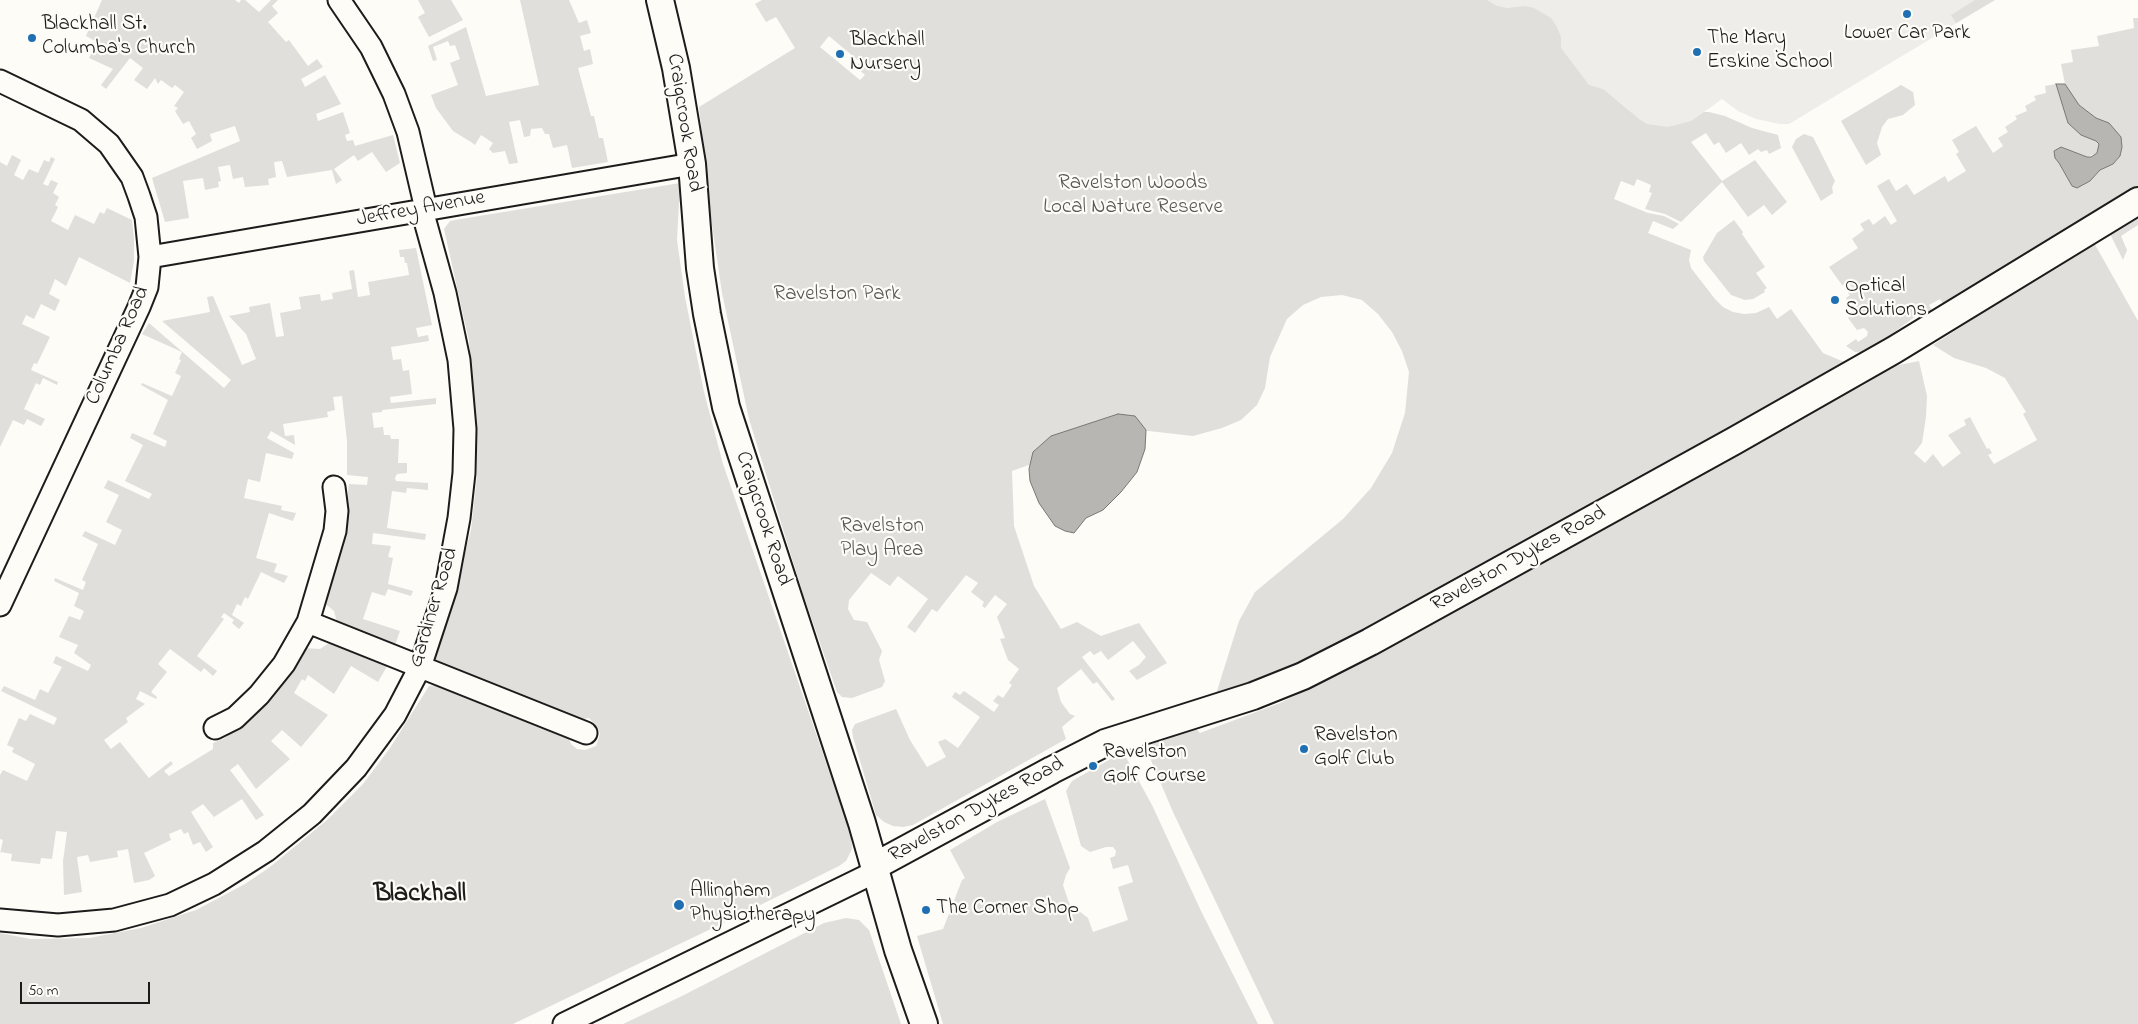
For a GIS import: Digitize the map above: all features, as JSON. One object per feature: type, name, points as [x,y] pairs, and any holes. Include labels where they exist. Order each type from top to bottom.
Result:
[{"type":"street","name":"Gardiner Road","points":[[0,920],[58,925],[114,920],[152,911],[176,902],[240,869],[289,834],[341,785],[386,727],[420,667],[438,615],[452,561],[462,491],[465,429],[462,384],[455,335],[424,210],[412,146],[396,98],[371,47],[339,0]]},
{"type":"street","name":"Craigcrook Road","points":[[660,0],[674,59],[692,164],[700,268],[706,314],[726,406],[876,869],[898,950],[924,1024]]},
{"type":"street","name":"Columba Road","points":[[0,80],[81,120],[109,144],[132,177],[139,196],[147,224],[150,257],[147,288],[139,307],[0,606]]},
{"type":"street","name":"Jeffrey Avenue","points":[[150,257],[692,164]]},
{"type":"street","name":"Ravelston Dykes Road","points":[[876,869],[1052,770],[1105,743],[1253,696],[1303,676],[1370,642],[1719,450],[1886,354],[2138,201]]},
{"type":"street","points":[[215,728],[235,718],[259,695],[284,664],[308,622],[335,531],[337,511],[334,487]]},
{"type":"street","points":[[308,622],[586,733]]},
{"type":"street","points":[[564,1024],[876,869]]},
{"type":"shaded area","name":"The Mary Erskine School","points":[[1444,0],[1995,0],[1789,124],[1756,119],[1738,111],[1722,99],[1682,128],[1634,139]]},
{"type":"shaded area","points":[[2056,84],[2065,84],[2079,105],[2096,118],[2109,123],[2121,137],[2122,147],[2120,156],[2113,164],[2100,170],[2090,181],[2077,188],[2072,186],[2055,158],[2054,151],[2061,147],[2091,157],[2097,153],[2099,144],[2081,135],[2068,123]]},
{"type":"shaded area","points":[[1118,414],[1135,416],[1146,430],[1145,449],[1137,472],[1103,510],[1086,518],[1074,533],[1055,526],[1039,503],[1030,481],[1029,469],[1033,452],[1051,436]]},
{"type":"green space","points":[[102,0],[235,0],[239,3],[241,0],[245,0],[259,12],[271,0],[278,0],[272,6],[278,13],[268,22],[286,42],[289,40],[308,66],[317,59],[323,67],[301,79],[305,87],[325,75],[341,104],[316,114],[318,121],[343,112],[350,133],[345,135],[347,141],[353,140],[355,146],[393,135],[400,163],[386,172],[372,152],[358,161],[354,155],[334,169],[342,180],[336,184],[332,170],[287,177],[282,161],[274,162],[276,177],[268,179],[269,185],[245,187],[243,177],[233,179],[230,165],[218,167],[221,181],[218,182],[219,187],[205,190],[203,178],[183,181],[189,218],[165,222],[152,178],[240,141],[235,126],[210,134],[212,141],[197,149],[191,138],[196,134],[189,121],[183,124],[175,111],[178,108],[174,106],[184,92],[175,85],[172,88],[161,80],[158,84],[155,78],[147,89],[134,80],[143,68],[130,58],[106,89],[101,85],[113,69],[89,58],[97,42],[86,36]]},
{"type":"green space","points":[[418,0],[451,0],[463,20],[429,37],[418,17],[425,13]]},
{"type":"green space","points":[[520,0],[569,0],[579,23],[587,20],[591,33],[580,36],[584,51],[590,49],[593,64],[578,68],[591,116],[594,116],[599,138],[603,138],[608,162],[572,168],[567,145],[553,148],[549,134],[545,134],[542,128],[531,129],[530,136],[524,137],[520,120],[509,122],[518,163],[509,164],[505,151],[493,153],[489,149],[493,143],[481,135],[475,145],[453,131],[436,108],[431,95],[458,85],[450,63],[460,59],[455,45],[450,46],[448,41],[433,47],[437,60],[433,61],[428,46],[466,27],[486,96],[539,85]]},
{"type":"green space","name":"Ravelston Woods Local Nature Reserve","points":[[762,0],[1487,0],[1497,6],[1507,8],[1526,6],[1534,8],[1551,18],[1561,37],[1561,48],[1589,85],[1603,89],[1647,124],[1668,127],[1691,121],[1704,112],[1709,112],[1725,116],[1752,128],[1778,135],[1781,148],[1769,154],[1767,150],[1761,152],[1758,149],[1749,155],[1741,143],[1726,153],[1719,142],[1714,145],[1706,133],[1691,142],[1722,181],[1755,160],[1787,202],[1772,215],[1764,205],[1748,217],[1722,182],[1681,222],[1665,214],[1645,209],[1652,193],[1649,192],[1651,185],[1637,179],[1634,186],[1621,181],[1614,199],[1648,213],[1664,216],[1679,224],[1673,229],[1653,221],[1648,233],[1691,250],[1689,260],[1691,268],[1723,307],[1733,312],[1744,314],[1756,313],[1769,307],[1777,319],[1791,309],[1823,353],[1849,364],[1345,642],[1274,677],[1216,694],[1239,621],[1255,592],[1343,519],[1371,488],[1392,453],[1405,413],[1409,372],[1402,351],[1392,332],[1378,314],[1362,300],[1342,295],[1321,297],[1303,305],[1287,319],[1270,357],[1265,388],[1257,405],[1241,420],[1222,428],[1193,436],[1131,429],[1012,471],[1014,526],[1034,586],[1061,629],[1077,622],[1101,636],[1139,623],[1167,663],[1137,680],[1129,671],[1139,665],[1146,657],[1133,641],[1108,660],[1101,651],[1094,655],[1090,651],[1082,657],[1115,699],[1112,701],[1097,682],[1093,684],[1081,669],[1057,688],[1061,702],[1070,714],[1075,716],[1062,727],[1066,739],[913,825],[893,826],[884,822],[876,815],[853,737],[852,730],[855,724],[896,709],[910,740],[927,767],[946,757],[938,742],[945,739],[958,748],[980,717],[952,697],[955,692],[960,695],[964,691],[994,712],[999,705],[993,701],[998,695],[1003,698],[1012,685],[1009,683],[1019,669],[1008,660],[1000,639],[1005,638],[997,617],[1007,604],[995,595],[985,608],[982,606],[984,602],[971,592],[978,583],[966,575],[937,612],[932,609],[915,633],[907,627],[928,599],[898,576],[890,586],[871,573],[849,600],[848,609],[854,620],[867,622],[882,651],[879,660],[885,681],[882,687],[852,698],[842,697],[837,692],[803,594],[749,419],[722,293],[709,204],[699,107],[795,48],[776,17],[766,22],[755,4]],"holes":[[[829,36],[860,62],[856,67],[865,75],[860,80],[820,47]]]},
{"type":"green space","points":[[1975,0],[1995,0],[1956,23],[1951,15]]},
{"type":"green space","points":[[2133,18],[2138,18],[2138,188],[1946,308],[1940,299],[1929,305],[1935,315],[1925,320],[1920,313],[1866,353],[1855,352],[1846,346],[1856,339],[1858,342],[1867,336],[1868,332],[1864,328],[1857,330],[1848,318],[1853,311],[1846,298],[1850,295],[1848,293],[1852,287],[1848,283],[1842,285],[1829,267],[1858,248],[1852,239],[1864,230],[1860,224],[1869,219],[1873,225],[1885,216],[1891,225],[1897,221],[1877,186],[1889,179],[1896,191],[1907,184],[1914,195],[1945,176],[1948,182],[1966,171],[1956,154],[1959,152],[1952,140],[1976,126],[1993,153],[2003,146],[1998,138],[2008,132],[2005,127],[2017,119],[2015,116],[2027,111],[2025,106],[2036,100],[2034,96],[2046,93],[2045,86],[2056,84],[2068,123],[2099,145],[2097,153],[2087,157],[2061,147],[2055,158],[2072,186],[2090,181],[2100,170],[2113,164],[2120,156],[2122,147],[2109,123],[2096,118],[2075,102],[2065,84],[2061,64],[2073,62],[2071,50],[2099,46],[2097,36],[2134,28]]},
{"type":"green space","points":[[1901,85],[1913,92],[1915,105],[1903,115],[1888,119],[1882,127],[1877,143],[1881,155],[1866,165],[1841,121]]},
{"type":"green space","points":[[1804,134],[1813,137],[1835,181],[1832,187],[1833,193],[1821,201],[1792,147],[1796,139]]},
{"type":"green space","points":[[12,155],[21,160],[14,175],[23,180],[29,169],[38,173],[44,160],[49,162],[51,157],[55,159],[43,184],[48,186],[51,180],[58,183],[53,193],[59,197],[55,205],[58,207],[51,221],[68,230],[75,215],[94,224],[100,212],[104,214],[107,208],[132,220],[134,261],[130,283],[79,257],[66,286],[55,279],[49,294],[60,300],[55,311],[41,304],[34,319],[26,315],[22,324],[50,337],[37,364],[34,363],[31,370],[58,382],[57,385],[43,378],[40,385],[36,383],[24,409],[45,419],[41,426],[27,419],[24,425],[13,420],[0,447],[0,162],[7,166]]},
{"type":"green space","points":[[680,183],[677,240],[685,297],[704,392],[723,464],[851,835],[852,849],[846,861],[740,915],[513,1024],[0,1024],[0,933],[31,939],[89,938],[141,928],[196,910],[245,884],[270,867],[327,820],[363,784],[390,748],[429,686],[438,685],[568,736],[571,744],[577,749],[585,750],[596,746],[600,734],[598,728],[589,718],[577,720],[436,662],[471,530],[477,476],[476,423],[469,341],[444,229],[450,221],[455,220]]},
{"type":"green space","points":[[2138,214],[2138,225],[2121,236],[2127,250],[2123,260],[2109,232]]},
{"type":"green space","points":[[1734,220],[1765,267],[1756,273],[1767,288],[1764,290],[1765,292],[1753,299],[1745,300],[1731,295],[1704,261],[1703,257],[1717,233]]},
{"type":"green space","name":"Ravelston Golf Course","points":[[2093,241],[2138,321],[2138,1024],[1274,1024],[1173,812],[1147,751],[1148,745],[1196,729],[1200,733],[1280,703],[1335,676],[1571,539],[1826,402],[1862,386],[1894,366],[1919,361],[1927,396],[1926,417],[1922,443],[1914,453],[1925,463],[1933,454],[1943,467],[1961,453],[1948,435],[1966,425],[1964,420],[1970,417],[1987,449],[1989,448],[1992,453],[1988,455],[1994,464],[2037,440],[2023,414],[2026,412],[2005,378],[1986,368],[1954,358],[1933,345]]},
{"type":"green space","points":[[416,248],[432,325],[416,328],[418,337],[428,335],[429,341],[391,347],[393,360],[401,359],[403,371],[409,370],[412,394],[390,397],[391,403],[436,398],[436,404],[382,410],[382,412],[372,413],[374,428],[383,427],[384,435],[390,435],[391,439],[399,439],[398,463],[407,463],[407,473],[397,474],[396,481],[428,483],[428,490],[407,488],[406,493],[392,491],[387,528],[426,534],[425,540],[373,533],[372,544],[391,546],[388,557],[393,558],[388,584],[413,591],[411,596],[388,589],[385,596],[372,592],[363,619],[400,631],[394,648],[338,626],[334,611],[323,602],[343,528],[349,484],[367,485],[368,477],[347,475],[347,441],[342,396],[333,397],[335,410],[327,412],[328,417],[283,424],[285,436],[294,435],[295,445],[271,431],[267,438],[294,453],[292,459],[266,453],[260,482],[248,479],[244,498],[282,506],[281,510],[296,513],[293,521],[269,513],[256,558],[277,564],[274,572],[288,576],[284,583],[261,572],[248,599],[245,597],[241,606],[237,604],[232,615],[244,623],[239,629],[232,623],[234,620],[224,613],[221,617],[224,619],[197,656],[217,671],[213,676],[204,668],[201,672],[170,649],[158,664],[167,672],[151,692],[157,697],[156,699],[140,691],[136,699],[145,704],[126,718],[128,722],[104,740],[111,749],[120,742],[149,778],[171,761],[173,764],[164,771],[169,776],[213,749],[213,743],[225,738],[254,712],[304,648],[320,649],[332,641],[389,663],[378,682],[351,666],[334,694],[308,675],[305,681],[302,679],[294,693],[328,715],[301,747],[282,730],[271,741],[290,759],[256,789],[238,764],[230,770],[264,815],[256,820],[242,799],[214,817],[203,804],[191,812],[213,847],[206,852],[200,842],[193,845],[188,832],[184,834],[181,829],[169,834],[171,840],[144,853],[155,876],[149,880],[134,883],[128,849],[117,851],[118,857],[90,862],[88,855],[77,857],[82,892],[64,895],[63,861],[67,832],[56,831],[52,859],[41,858],[40,864],[11,861],[12,854],[1,852],[0,854],[3,840],[0,839],[0,775],[3,770],[27,781],[35,764],[12,752],[14,748],[7,745],[19,718],[26,721],[30,714],[54,725],[57,718],[1,691],[4,686],[35,700],[40,689],[48,693],[62,667],[53,663],[56,656],[88,671],[91,665],[74,653],[78,645],[59,637],[69,616],[80,620],[84,611],[74,606],[79,593],[54,581],[55,578],[83,590],[86,582],[82,580],[98,544],[82,536],[85,531],[115,545],[122,530],[106,522],[119,495],[104,488],[108,480],[149,499],[152,494],[125,481],[143,445],[130,438],[132,433],[165,447],[167,441],[153,434],[168,400],[141,385],[142,383],[172,396],[181,376],[175,373],[181,360],[179,359],[182,352],[142,334],[149,323],[224,388],[231,380],[162,321],[210,312],[207,297],[213,296],[242,365],[256,359],[246,334],[229,316],[250,312],[249,307],[270,303],[276,337],[284,336],[280,313],[301,309],[299,297],[320,294],[321,301],[333,299],[332,293],[352,289],[349,271],[354,270],[358,297],[370,295],[368,282],[409,275],[407,263],[405,263],[404,257],[400,257],[399,250]]},
{"type":"green space","points":[[1123,752],[1152,805],[1201,911],[1258,1024],[943,1024],[917,936],[943,929],[962,880],[965,878],[950,850],[997,822],[1045,799],[1070,868],[1063,885],[1069,903],[1088,918],[1093,932],[1128,920],[1118,887],[1133,882],[1128,865],[1113,869],[1110,858],[1115,856],[1116,851],[1113,847],[1090,852],[1081,846],[1066,791],[1072,781]]},
{"type":"green space","points":[[846,918],[859,920],[869,930],[901,1024],[623,1024],[824,923]]},
{"type":"place","name":"Lower Car Park","points":[[1907,14]]},
{"type":"place","name":"Blackhall St. Columba's Church","points":[[32,38]]},
{"type":"place","name":"The Mary Erskine School","points":[[1697,52]]},
{"type":"place","name":"Blackhall Nursery","points":[[840,54]]},
{"type":"place","name":"Optical Solutions","points":[[1835,300]]},
{"type":"place","name":"Ravelston Golf Club","points":[[1304,749]]},
{"type":"place","name":"Ravelston Golf Course","points":[[1093,766]]},
{"type":"place","name":"Allingham Physiotherapy","points":[[679,905]]},
{"type":"place","name":"The Corner Shop","points":[[926,910]]},
{"type":"district","name":"Blackhall","points":[[420,896]]},
{"type":"park label","name":"Ravelston Park","points":[[837,296]]},
{"type":"park label","name":"Ravelston Play Area","points":[[882,540]]}]
